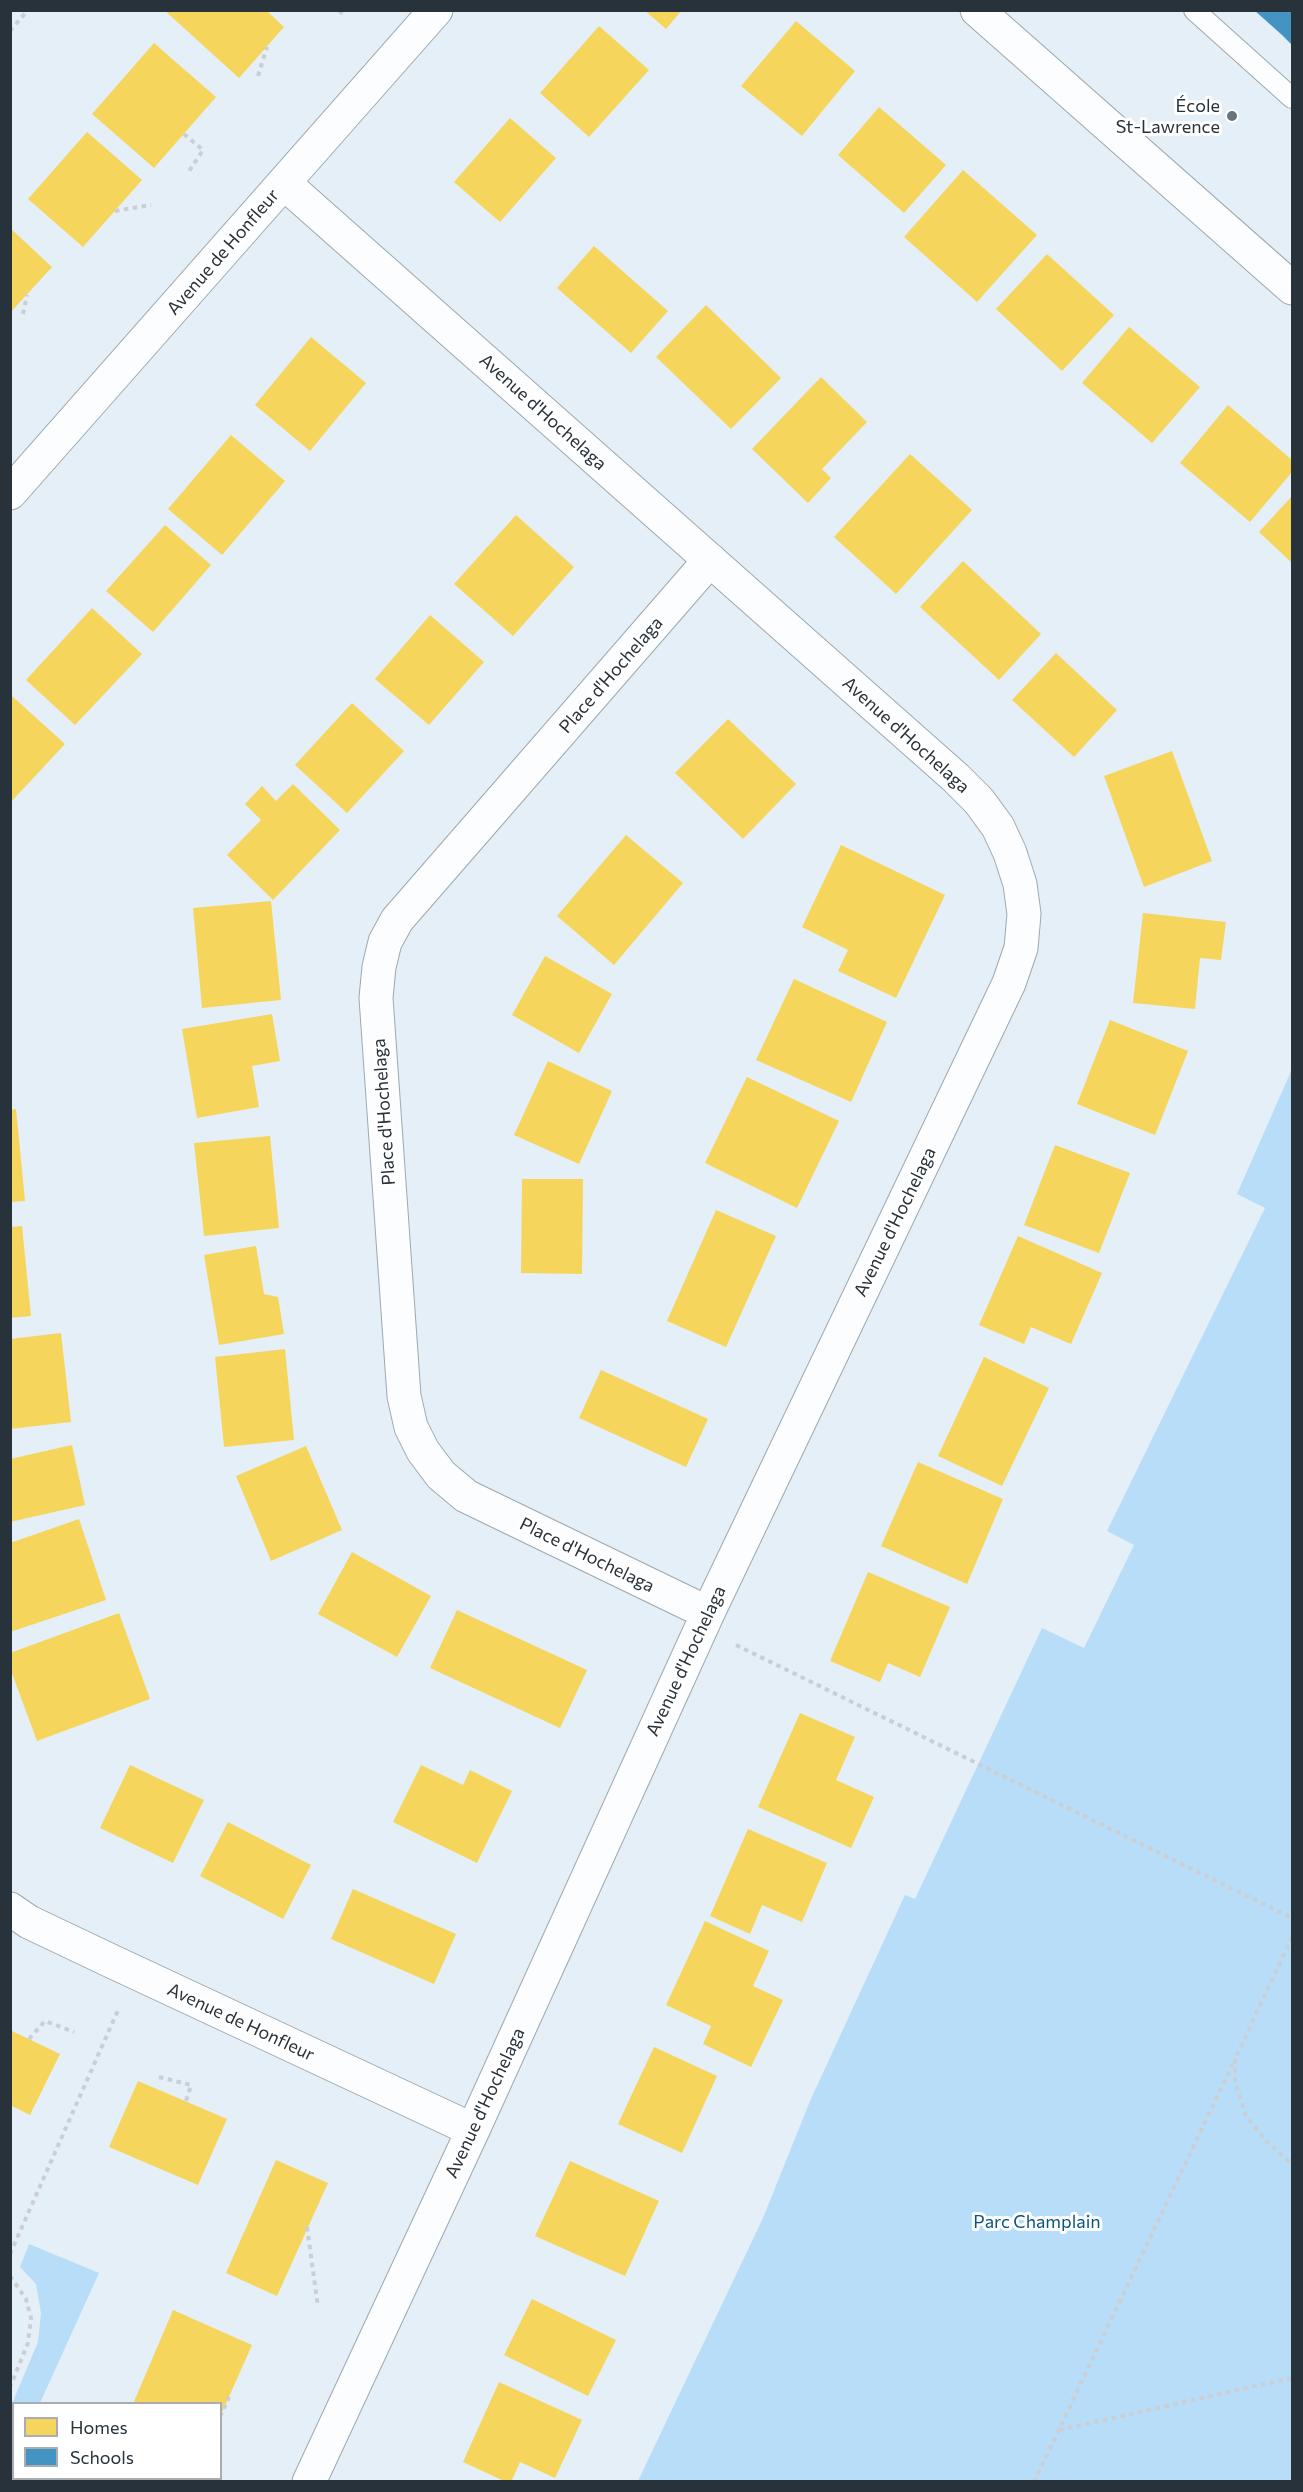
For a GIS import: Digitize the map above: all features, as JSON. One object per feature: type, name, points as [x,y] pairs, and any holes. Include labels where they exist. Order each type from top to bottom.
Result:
[{"type":"street","name":"Avenue de Honfleur","points":[[10,493],[436,10]]},
{"type":"street","points":[[982,12],[1293,288]]},
{"type":"street","name":"Avenue d'Hochelaga","points":[[284,183],[956,778],[998,827],[1010,853],[1020,884],[1024,914],[1021,948],[1009,983],[708,1613],[473,2130],[309,2481]]},
{"type":"street","name":"Place d'Hochelaga","points":[[708,1613],[466,1496],[441,1475],[423,1451],[411,1427],[404,1396],[376,998],[379,967],[385,942],[397,920],[710,560]]},
{"type":"street","name":"Avenue de Honfleur","points":[[10,1909],[29,1922],[473,2130]]},
{"type":"lane","points":[[1194,10],[1293,98]]},
{"type":"path","points":[[10,31],[28,10]]},
{"type":"path","points":[[258,76],[267,47]]},
{"type":"path","points":[[184,135],[203,150],[189,171]]},
{"type":"path","points":[[115,211],[151,205]]},
{"type":"path","points":[[23,314],[27,295]]},
{"type":"path","points":[[734,1644],[1293,1918]]},
{"type":"path","points":[[1037,2481],[1059,2430],[1293,1937]]},
{"type":"path","points":[[10,2254],[124,1999]]},
{"type":"path","points":[[29,2039],[45,2021],[74,2032]]},
{"type":"path","points":[[1235,2059],[1235,2082],[1246,2116],[1267,2142],[1293,2164]]},
{"type":"path","points":[[159,2077],[191,2085],[186,2101]]},
{"type":"path","points":[[307,2227],[318,2307]]},
{"type":"path","points":[[10,2277],[26,2299],[31,2318],[27,2343],[10,2387]]},
{"type":"path","points":[[1059,2430],[1293,2378]]},
{"type":"path","points":[[222,2413],[229,2397]]},
{"type":"green space","name":"Parc Champlain","points":[[1292,1069],[1292,2481],[638,2481],[763,2218],[810,2101],[905,1895],[915,1899],[1042,1628],[1084,1648],[1134,1545],[1107,1531],[1265,1208],[1237,1194]]},
{"type":"green space","points":[[29,2244],[99,2273],[40,2402],[13,2402],[38,2342],[41,2313],[36,2284],[20,2267]]},
{"type":"green space","points":[[12,2404],[11,2469],[11,2406]]},
{"type":"building: Homes","points":[[164,10],[266,10],[284,27],[239,78]]},
{"type":"building: Homes","points":[[644,10],[682,10],[666,29]]},
{"type":"building: Homes","points":[[796,21],[855,71],[802,136],[741,86]]},
{"type":"building: Homes","points":[[599,26],[649,70],[589,137],[540,93]]},
{"type":"building: Homes","points":[[154,43],[216,97],[154,168],[92,114]]},
{"type":"building: Homes","points":[[879,107],[946,165],[904,213],[838,155]]},
{"type":"building: Homes","points":[[510,118],[556,158],[500,222],[454,182]]},
{"type":"building: Homes","points":[[87,132],[142,180],[83,247],[28,199]]},
{"type":"building: Homes","points":[[963,170],[1037,235],[977,302],[904,237]]},
{"type":"building: Homes","points":[[10,228],[52,267],[10,313]]},
{"type":"building: Homes","points":[[594,246],[668,311],[631,353],[557,288]]},
{"type":"building: Homes","points":[[1047,254],[1114,315],[1062,371],[996,309]]},
{"type":"building: Homes","points":[[706,305],[781,378],[731,429],[656,357]]},
{"type":"building: Homes","points":[[1129,327],[1200,387],[1152,443],[1082,383]]},
{"type":"building: Homes","points":[[311,337],[366,383],[310,451],[255,405]]},
{"type":"building: Homes","points":[[821,377],[867,422],[822,469],[831,478],[808,503],[752,449]]},
{"type":"building: Homes","points":[[1228,405],[1292,460],[1292,472],[1250,522],[1180,463]]},
{"type":"building: Homes","points":[[231,435],[285,481],[222,555],[168,509]]},
{"type":"building: Homes","points":[[910,454],[972,510],[896,594],[834,537]]},
{"type":"building: Homes","points":[[1292,496],[1292,563],[1259,532]]},
{"type":"building: Homes","points":[[516,515],[574,567],[513,636],[454,584]]},
{"type":"building: Homes","points":[[165,525],[211,565],[153,632],[106,591]]},
{"type":"building: Homes","points":[[963,561],[1041,634],[999,680],[920,607]]},
{"type":"building: Homes","points":[[92,608],[142,654],[75,725],[26,680]]},
{"type":"building: Homes","points":[[430,615],[484,662],[429,725],[375,679]]},
{"type":"building: Homes","points":[[1056,653],[1117,710],[1074,757],[1012,700]]},
{"type":"building: Homes","points":[[12,696],[65,744],[10,803],[10,698]]},
{"type":"building: Homes","points":[[352,703],[404,751],[347,813],[295,765]]},
{"type":"building: Homes","points":[[728,719],[796,784],[743,839],[675,773]]},
{"type":"building: Homes","points":[[1172,751],[1212,861],[1144,887],[1104,776]]},
{"type":"building: Homes","points":[[293,784],[340,830],[273,900],[227,855],[261,820],[245,804],[262,786],[276,801]]},
{"type":"building: Homes","points":[[626,835],[683,883],[614,965],[557,916]]},
{"type":"building: Homes","points":[[841,845],[945,895],[896,998],[838,971],[848,950],[802,927]]},
{"type":"building: Homes","points":[[271,901],[281,1000],[202,1008],[193,908]]},
{"type":"building: Homes","points":[[1143,913],[1226,922],[1221,960],[1200,958],[1195,1009],[1133,1003]]},
{"type":"building: Homes","points":[[545,956],[612,994],[579,1053],[512,1015]]},
{"type":"building: Homes","points":[[794,979],[887,1022],[851,1102],[756,1060]]},
{"type":"building: Homes","points":[[272,1014],[280,1061],[252,1066],[259,1107],[197,1118],[182,1029]]},
{"type":"building: Homes","points":[[1110,1020],[1188,1051],[1155,1135],[1077,1104]]},
{"type":"building: Homes","points":[[548,1061],[612,1091],[579,1164],[514,1135]]},
{"type":"building: Homes","points":[[747,1077],[839,1121],[797,1208],[705,1163]]},
{"type":"building: Homes","points":[[16,1109],[25,1201],[10,1202],[10,1110]]},
{"type":"building: Homes","points":[[270,1136],[279,1228],[204,1236],[194,1143]]},
{"type":"building: Homes","points":[[1055,1145],[1130,1173],[1099,1253],[1024,1225]]},
{"type":"building: Homes","points":[[522,1179],[583,1179],[582,1274],[521,1273]]},
{"type":"building: Homes","points":[[716,1210],[776,1236],[726,1347],[667,1321]]},
{"type":"building: Homes","points":[[22,1226],[31,1316],[10,1318],[10,1227]]},
{"type":"building: Homes","points":[[1018,1236],[1102,1273],[1071,1344],[1031,1327],[1024,1344],[979,1325]]},
{"type":"building: Homes","points":[[256,1246],[264,1294],[278,1297],[284,1334],[219,1345],[204,1255]]},
{"type":"building: Homes","points":[[61,1333],[71,1422],[10,1429],[10,1339]]},
{"type":"building: Homes","points":[[285,1349],[294,1440],[224,1447],[215,1357]]},
{"type":"building: Homes","points":[[984,1357],[1049,1388],[1002,1486],[938,1456]]},
{"type":"building: Homes","points":[[601,1370],[708,1419],[686,1467],[579,1418]]},
{"type":"building: Homes","points":[[72,1445],[85,1505],[10,1522],[10,1459]]},
{"type":"building: Homes","points":[[306,1446],[342,1530],[271,1561],[236,1476]]},
{"type":"building: Homes","points":[[918,1462],[1003,1499],[967,1584],[881,1546]]},
{"type":"building: Homes","points":[[79,1519],[106,1600],[10,1632],[10,1543]]},
{"type":"building: Homes","points":[[352,1552],[431,1596],[397,1657],[318,1614]]},
{"type":"building: Homes","points":[[868,1572],[950,1607],[920,1677],[888,1663],[880,1682],[830,1661]]},
{"type":"building: Homes","points":[[457,1610],[587,1670],[560,1728],[430,1668]]},
{"type":"building: Homes","points":[[119,1613],[150,1699],[37,1741],[10,1668],[10,1653]]},
{"type":"building: Homes","points":[[800,1713],[855,1737],[836,1780],[874,1797],[851,1848],[758,1807]]},
{"type":"building: Homes","points":[[130,1765],[204,1800],[173,1863],[100,1828]]},
{"type":"building: Homes","points":[[421,1765],[463,1785],[470,1770],[512,1791],[477,1863],[393,1822]]},
{"type":"building: Homes","points":[[228,1822],[311,1865],[283,1919],[200,1876]]},
{"type":"building: Homes","points":[[748,1829],[827,1863],[802,1922],[762,1905],[750,1934],[710,1916]]},
{"type":"building: Homes","points":[[353,1889],[456,1934],[434,1984],[331,1939]]},
{"type":"building: Homes","points":[[705,1921],[769,1951],[753,1986],[783,2000],[751,2067],[703,2044],[711,2026],[666,2005]]},
{"type":"building: Homes","points":[[10,2030],[60,2054],[30,2115],[10,2105]]},
{"type":"building: Homes","points":[[654,2047],[717,2076],[682,2153],[618,2124]]},
{"type":"building: Homes","points":[[138,2081],[227,2119],[198,2185],[109,2147]]},
{"type":"building: Homes","points":[[276,2160],[328,2183],[277,2296],[226,2273]]},
{"type":"building: Homes","points":[[570,2161],[659,2201],[625,2276],[535,2236]]},
{"type":"building: Homes","points":[[532,2299],[616,2340],[588,2396],[504,2355]]},
{"type":"building: Homes","points":[[173,2310],[252,2345],[222,2412],[222,2402],[134,2402]]},
{"type":"building: Homes","points":[[499,2382],[582,2420],[555,2478],[520,2462],[511,2482],[506,2482],[463,2462]]},
{"type":"building: Homes","points":[[92,2480],[170,2480],[170,2482],[91,2482]]},
{"type":"building: Schools","points":[[1254,10],[1292,10],[1292,45],[1282,35]]},
{"type":"place","name":"École St-Lawrence","points":[[1232,116]]}]
